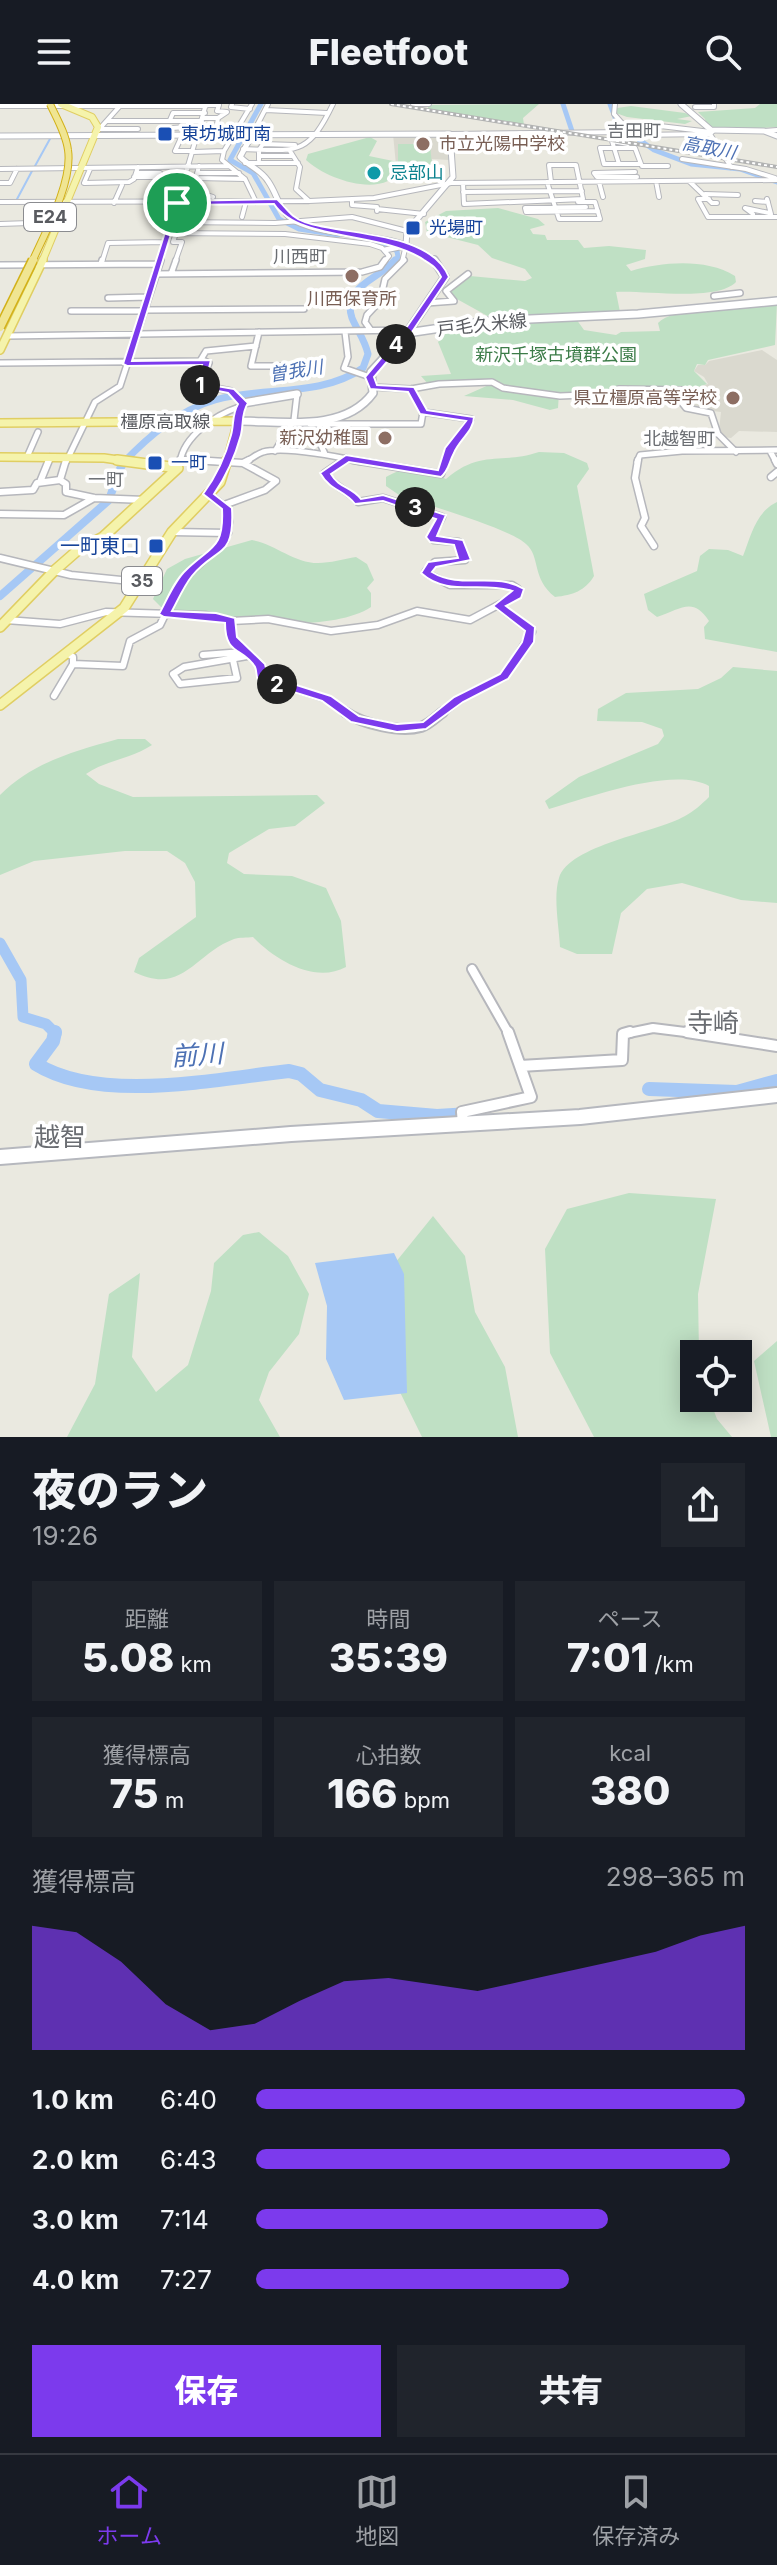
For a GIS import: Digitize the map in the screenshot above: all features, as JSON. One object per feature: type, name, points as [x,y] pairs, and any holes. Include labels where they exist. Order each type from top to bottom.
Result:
[{"type":"highway","name":"E24","points":[[0,327],[30,265],[68,169],[67,141],[50,104]]},
{"type":"main road","points":[[1,348],[41,264],[99,125],[96,120],[64,105]]},
{"type":"main road","name":"橿原高取線","points":[[0,423],[238,421],[220,482],[172,532],[120,612],[0,705]]},
{"type":"main road","name":"橿原高取線","points":[[0,457],[179,463]]},
{"type":"main road","points":[[3,624],[54,571],[78,550],[96,543],[129,515],[179,463]]},
{"type":"street","points":[[0,106],[220,104],[217,111],[227,112],[218,118],[172,128]]},
{"type":"street","points":[[232,104],[231,107],[251,106]]},
{"type":"street","points":[[282,111],[286,106],[299,104]]},
{"type":"street","points":[[259,158],[292,155],[298,146],[318,134],[332,104],[324,104]]},
{"type":"street","points":[[413,104],[429,104]]},
{"type":"street","points":[[615,104],[614,114],[635,135],[764,131],[777,134]]},
{"type":"street","points":[[681,104],[694,108],[714,107],[714,104]]},
{"type":"street","points":[[94,135],[105,125],[116,105]]},
{"type":"street","points":[[60,480],[67,457],[95,402],[120,386],[206,105]]},
{"type":"street","points":[[222,160],[224,151],[251,106]]},
{"type":"street","points":[[243,161],[243,149],[267,107],[282,111],[327,113]]},
{"type":"street","points":[[694,108],[731,167]]},
{"type":"street","points":[[160,120],[162,111]]},
{"type":"street","points":[[218,118],[218,135]]},
{"type":"street","points":[[105,125],[203,120]]},
{"type":"street","points":[[186,124],[203,120]]},
{"type":"street","points":[[643,124],[711,132]]},
{"type":"street","points":[[105,125],[137,127]]},
{"type":"street","points":[[665,126],[669,135]]},
{"type":"street","points":[[0,136],[629,132]]},
{"type":"street","points":[[302,136],[318,134]]},
{"type":"street","points":[[369,329],[365,318],[380,301],[385,279],[406,258],[404,246],[407,231],[453,177],[450,134]]},
{"type":"street","points":[[180,140],[175,151],[224,151]]},
{"type":"street","points":[[259,158],[259,149],[263,144],[298,146]]},
{"type":"street","points":[[647,183],[642,165],[638,156],[629,148],[600,148],[604,164],[632,164],[642,165],[652,166],[668,166]]},
{"type":"street","points":[[614,148],[619,164]]},
{"type":"street","points":[[629,148],[637,177]]},
{"type":"street","points":[[705,148],[735,148]]},
{"type":"street","points":[[243,149],[292,155],[298,163],[296,189],[309,201]]},
{"type":"street","points":[[243,161],[292,155]]},
{"type":"street","points":[[638,156],[649,156],[652,166]]},
{"type":"street","points":[[167,167],[171,157]]},
{"type":"street","points":[[691,157],[682,159],[776,179]]},
{"type":"street","points":[[90,169],[84,183],[119,184],[129,182],[136,172],[222,160],[247,181],[257,202]]},
{"type":"street","points":[[243,161],[298,163]]},
{"type":"street","points":[[243,161],[266,176],[276,202],[285,215],[296,222],[320,229],[371,235],[404,246],[428,258],[443,272],[442,283],[408,331],[365,376]]},
{"type":"street","points":[[189,164],[229,166]]},
{"type":"street","points":[[199,166],[196,178],[208,180]]},
{"type":"street","points":[[0,169],[122,168],[136,172],[159,177],[160,173],[136,172]]},
{"type":"street","points":[[114,203],[122,168]]},
{"type":"street","points":[[543,217],[553,197],[566,182],[564,168]]},
{"type":"street","points":[[0,183],[10,183],[17,169]]},
{"type":"street","points":[[101,182],[107,169]]},
{"type":"street","points":[[463,188],[480,194],[583,199],[577,170],[550,170],[553,197]]},
{"type":"street","points":[[197,173],[240,173]]},
{"type":"street","points":[[637,177],[597,177],[594,173],[637,177],[647,183],[776,179]]},
{"type":"street","points":[[553,197],[526,212],[525,208],[553,197],[599,182],[637,177]]},
{"type":"street","points":[[705,194],[740,197],[743,186],[740,179]]},
{"type":"street","points":[[192,181],[247,181]]},
{"type":"street","points":[[199,181],[200,191],[212,190],[211,196]]},
{"type":"street","points":[[656,181],[659,197]]},
{"type":"street","points":[[673,181],[675,189]]},
{"type":"street","points":[[689,181],[692,187],[717,203]]},
{"type":"street","points":[[566,182],[581,188]]},
{"type":"street","points":[[599,182],[603,197]]},
{"type":"street","points":[[617,182],[620,190]]},
{"type":"street","points":[[0,202],[309,201],[352,199],[445,184],[553,197],[598,211],[553,197],[462,203],[463,188]]},
{"type":"street","points":[[480,194],[480,203]]},
{"type":"street","points":[[524,203],[553,197]]},
{"type":"street","points":[[352,199],[352,205],[424,214]]},
{"type":"street","points":[[709,199],[698,199],[708,217],[774,213]]},
{"type":"street","points":[[755,201],[767,200],[774,213]]},
{"type":"street","points":[[242,217],[246,202]]},
{"type":"street","points":[[203,222],[208,203]]},
{"type":"street","points":[[215,222],[219,203]]},
{"type":"street","points":[[745,208],[757,211],[774,213],[749,214],[745,208]]},
{"type":"street","points":[[774,213],[777,208]]},
{"type":"street","points":[[373,220],[377,209]]},
{"type":"street","points":[[247,231],[250,211]]},
{"type":"street","points":[[174,217],[190,215]]},
{"type":"street","points":[[174,217],[203,222],[258,223],[352,217],[407,231]]},
{"type":"street","points":[[0,224],[59,222]]},
{"type":"street","points":[[256,231],[258,223]]},
{"type":"street","points":[[267,230],[268,223]]},
{"type":"street","points":[[186,233],[187,228],[193,228]]},
{"type":"street","points":[[169,233],[292,234],[366,243],[386,250],[404,246]]},
{"type":"street","points":[[171,274],[182,242],[173,242],[176,233]]},
{"type":"street","points":[[101,264],[108,243],[166,242]]},
{"type":"street","points":[[155,274],[362,272],[380,267],[389,258],[386,250]]},
{"type":"street","points":[[0,265],[158,264]]},
{"type":"street","points":[[427,303],[454,301],[446,291],[468,274]]},
{"type":"street","points":[[723,308],[712,294],[740,293]]},
{"type":"street","points":[[108,298],[149,297]]},
{"type":"street","name":"戸毛久米線","points":[[408,331],[488,321],[723,308],[777,301]]},
{"type":"street","points":[[71,311],[304,309]]},
{"type":"street","points":[[0,311],[19,311]]},
{"type":"street","points":[[7,336],[347,332],[369,329],[408,331]]},
{"type":"street","points":[[259,332],[251,366],[312,366]]},
{"type":"street","points":[[347,332],[348,357],[344,368],[365,376],[373,387]]},
{"type":"street","points":[[200,361],[202,353],[210,350],[256,346]]},
{"type":"street","points":[[0,363],[98,366],[209,363],[200,385],[231,392],[240,403],[238,421],[330,419],[358,410],[370,399],[373,387]]},
{"type":"street","points":[[373,387],[411,389],[485,382],[522,392],[560,396],[607,394],[619,389],[682,390],[690,402],[682,403],[686,408],[711,413],[718,434],[736,452]]},
{"type":"street","points":[[303,421],[326,425],[421,424],[423,412],[411,389]]},
{"type":"street","points":[[224,505],[265,490],[276,481],[243,463],[179,463],[183,448],[240,403],[297,394],[298,408],[289,433],[279,440],[275,451]]},
{"type":"street","points":[[243,463],[263,452],[275,451],[325,454],[441,474],[450,448],[471,419],[423,412]]},
{"type":"street","points":[[325,454],[319,441],[326,425]]},
{"type":"street","points":[[27,457],[38,432]]},
{"type":"street","points":[[654,546],[641,526],[645,518],[637,493],[635,467],[640,455],[682,451],[773,450],[777,464]]},
{"type":"street","points":[[0,492],[33,490],[40,482],[50,457]]},
{"type":"street","points":[[3,624],[60,624],[100,612],[120,612],[216,616],[231,621],[278,620],[331,631],[378,625],[417,611],[470,620],[517,595],[518,589],[499,583],[450,585],[426,573],[435,562],[465,560],[459,542],[434,540],[431,537],[442,520],[438,514],[383,498],[358,502],[351,493],[330,483],[325,473],[341,465],[346,458]]},
{"type":"street","points":[[40,482],[60,480],[66,484],[66,492],[96,498],[145,500]]},
{"type":"street","points":[[73,664],[123,666],[130,641],[160,625],[188,574],[217,552],[228,533],[228,511],[208,494]]},
{"type":"street","points":[[0,514],[64,515],[96,498]]},
{"type":"street","points":[[119,500],[129,515]]},
{"type":"street","points":[[172,532],[228,533]]},
{"type":"street","points":[[0,558],[54,571],[141,582]]},
{"type":"street","points":[[231,621],[231,637],[245,654],[261,666],[262,678],[327,699],[355,719],[397,728],[417,728],[426,725],[458,699],[504,677],[528,642],[531,630],[499,606]]},
{"type":"street","points":[[54,696],[73,664],[73,657],[67,653]]},
{"type":"street","points":[[203,655],[245,654]]},
{"type":"street","points":[[233,660],[237,678],[180,684],[173,674],[184,667],[233,660],[245,654]]},
{"type":"street","points":[[462,1118],[531,1097],[511,1037],[472,969]]},
{"type":"street","points":[[520,1066],[622,1060],[623,1034],[631,1029],[666,1029],[777,1046]]},
{"type":"street","points":[[0,1157],[462,1118],[580,1117],[777,1095]]},
{"type":"shaded area","points":[[393,134],[448,135],[449,160],[432,159],[432,165],[396,165]]},
{"type":"shaded area","name":"県立橿原高等学校","points":[[762,350],[777,360],[777,432],[739,431],[731,438],[723,437],[719,430],[721,412],[689,408],[683,403],[692,403],[684,390],[708,384],[704,377],[694,371],[698,365]]},
{"type":"green space","points":[[539,104],[523,118],[524,125],[428,109],[428,105]]},
{"type":"green space","points":[[760,104],[777,104],[777,127],[762,128],[761,131],[720,130],[706,124],[698,112],[755,108]]},
{"type":"green space","points":[[631,106],[685,113],[692,116],[677,119],[692,121],[685,124],[616,113],[617,108]]},
{"type":"green space","points":[[370,137],[377,141],[369,156],[398,162],[398,144],[430,144],[432,165],[407,165],[388,181],[367,185],[333,177],[306,160],[308,154]]},
{"type":"green space","name":"新沢千塚古墳群公園","points":[[498,208],[538,219],[545,225],[530,229],[533,234],[545,235],[547,240],[578,240],[584,248],[609,246],[646,250],[645,259],[626,265],[631,271],[656,265],[698,264],[723,270],[735,276],[736,282],[713,292],[616,292],[620,312],[493,319],[446,293],[470,276],[525,281],[532,278],[525,269],[492,258],[478,245],[427,232],[425,222],[446,211]]},
{"type":"green space","name":"新沢千塚古墳群公園","points":[[777,302],[775,345],[708,360],[705,365],[697,364],[694,371],[707,384],[690,390],[559,393],[558,408],[550,410],[513,400],[464,396],[491,384],[428,384],[421,376],[451,374],[438,342],[450,328],[574,316],[584,330],[616,335],[621,332],[660,331],[658,323],[680,313]]},
{"type":"green space","points":[[539,452],[564,453],[587,463],[589,469],[577,486],[594,576],[582,589],[567,595],[555,597],[547,590],[531,549],[517,538],[399,495],[386,486],[386,477],[402,470],[422,470],[446,479],[470,464]]},
{"type":"green space","points":[[777,502],[777,652],[705,639],[704,627],[709,621],[692,607],[657,617],[648,610],[644,594],[697,571],[700,556],[709,549],[728,550],[743,556],[759,518]]},
{"type":"green space","points":[[252,540],[309,562],[356,557],[367,564],[374,580],[367,588],[371,593],[371,607],[351,616],[327,621],[268,623],[183,612],[161,607],[153,599],[167,569],[185,559]]},
{"type":"green space","points":[[733,667],[777,671],[777,903],[741,900],[682,883],[647,889],[621,913],[612,954],[577,954],[560,947],[556,894],[559,878],[566,867],[595,848],[685,816],[709,797],[709,786],[674,780],[630,786],[549,809],[545,801],[579,777],[658,744],[664,736],[662,729],[642,722],[597,721],[598,709],[626,693],[698,689],[721,678]]},
{"type":"green space","points":[[118,739],[145,739],[152,745],[86,774],[99,784],[133,797],[317,795],[325,803],[295,826],[269,829],[229,853],[227,863],[244,874],[292,876],[326,888],[341,921],[346,967],[321,973],[296,967],[272,954],[253,937],[236,938],[220,946],[177,976],[151,978],[134,972],[139,958],[196,917],[195,882],[185,863],[167,851],[125,851],[34,861],[0,875],[0,795],[40,766],[70,753]]},
{"type":"green space","points":[[629,1193],[716,1199],[698,1294],[699,1340],[680,1340],[680,1412],[714,1412],[732,1437],[594,1437],[550,1353],[545,1249],[567,1209]]},
{"type":"green space","points":[[433,1216],[465,1256],[475,1312],[505,1367],[518,1437],[422,1437],[396,1384],[395,1263]]},
{"type":"green space","points":[[259,1232],[288,1256],[309,1294],[299,1334],[269,1372],[259,1400],[280,1437],[67,1437],[95,1384],[109,1294],[140,1273],[132,1357],[156,1392],[188,1365],[211,1291],[214,1263],[243,1235]]},
{"type":"green space","points":[[777,1341],[777,1437],[771,1437],[754,1361]]},
{"type":"water","points":[[394,1253],[404,1274],[407,1393],[344,1400],[326,1359],[327,1306],[315,1263]]},
{"type":"waterway","name":"曽我川","points":[[261,104],[230,160],[253,173],[279,219],[299,229],[338,235]]},
{"type":"waterway","points":[[563,104],[572,131]]},
{"type":"waterway","name":"高取川","points":[[610,104],[618,125],[654,150],[691,164],[740,169],[777,182]]},
{"type":"waterway","points":[[35,166],[51,137]]},
{"type":"waterway","points":[[16,201],[32,171]]},
{"type":"waterway","name":"曽我川","points":[[362,237],[384,243],[397,251],[398,257],[394,262]]},
{"type":"waterway","name":"曽我川","points":[[126,460],[165,425],[202,404],[233,396],[328,384],[363,368],[368,354],[352,318],[352,298],[364,284],[395,260]]},
{"type":"waterway","name":"曽我川","points":[[0,596],[108,501],[126,460]]},
{"type":"waterway","name":"前川","points":[[0,943],[21,980],[23,1017],[46,1024],[55,1033]]},
{"type":"waterway","name":"前川","points":[[55,1033],[53,1041],[36,1064],[62,1076],[92,1083],[159,1086],[289,1071],[301,1074],[320,1090],[361,1100],[378,1111],[437,1116],[470,1114]]},
{"type":"waterway","name":"前川","points":[[649,1089],[737,1092],[777,1081]]},
{"type":"railway","points":[[391,104],[777,167]]},
{"type":"place","name":"東坊城町南","points":[[165,134]]},
{"type":"place","name":"市立光陽中学校","points":[[423,144]]},
{"type":"place","name":"忌部山","points":[[374,173]]},
{"type":"place","name":"光場町","points":[[413,228]]},
{"type":"place","name":"川西保育所","points":[[352,276]]},
{"type":"place","name":"県立橿原高等学校","points":[[733,398]]},
{"type":"place","name":"新沢幼稚園","points":[[385,438]]},
{"type":"place","name":"一町","points":[[155,463]]},
{"type":"place","name":"一町東口","points":[[156,546]]},
{"type":"district","name":"吉田町","points":[[634,131]]},
{"type":"district","name":"川西町","points":[[300,257]]},
{"type":"district","name":"北越智町","points":[[679,439]]},
{"type":"district","name":"一町","points":[[106,480]]},
{"type":"district","name":"寺崎","points":[[713,1023]]},
{"type":"district","name":"越智","points":[[60,1137]]},
{"type":"route","points":[[277,202],[285,215],[303,224],[397,242],[441,268],[445,277],[442,283],[407,333],[371,372],[370,377],[373,387],[411,389],[423,412],[471,419],[469,425],[450,448],[441,474],[346,458],[341,465],[325,473],[333,486],[351,493],[358,502],[383,498],[442,517],[431,537],[434,540],[459,542],[465,560],[435,562],[426,573],[450,585],[499,583],[518,589],[517,595],[499,606],[532,632],[507,674],[458,699],[426,725],[412,729],[397,728],[355,719],[327,699],[262,678],[259,674],[261,666],[231,637],[231,621],[216,616],[164,614],[188,574],[222,547],[228,533],[227,508],[208,494],[224,473],[237,431],[239,407],[243,403],[231,391],[200,385],[207,362],[127,364],[177,203],[277,202]]}]
